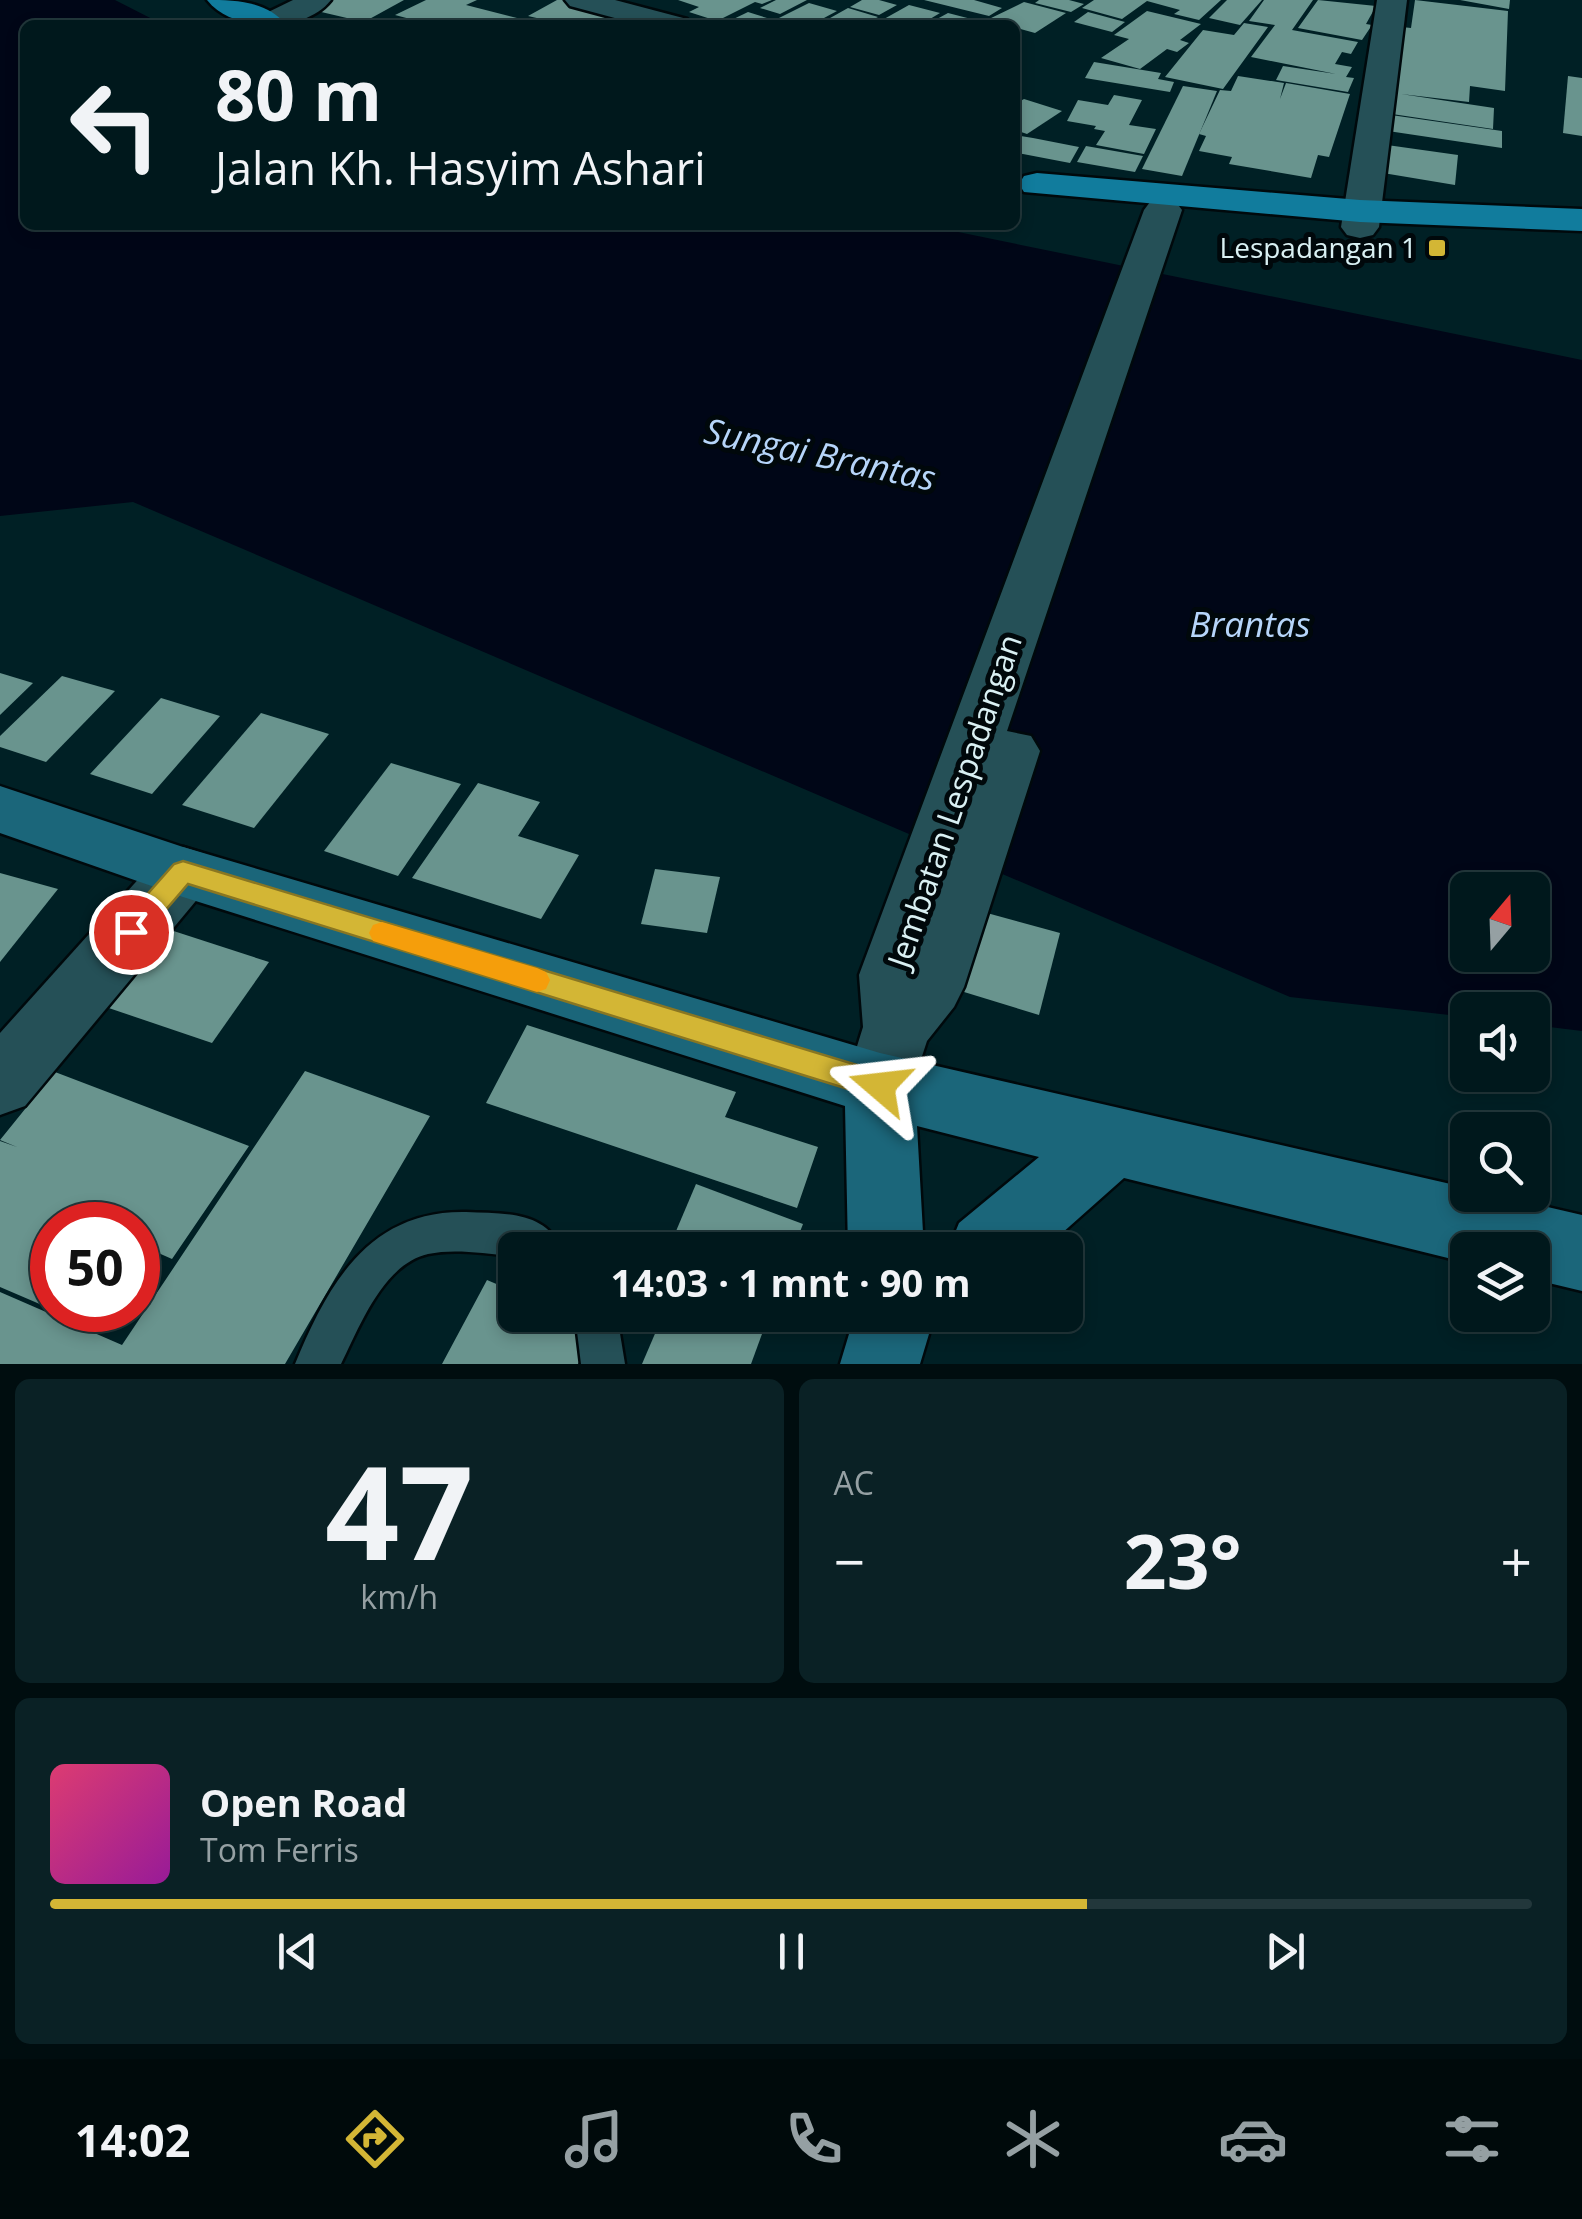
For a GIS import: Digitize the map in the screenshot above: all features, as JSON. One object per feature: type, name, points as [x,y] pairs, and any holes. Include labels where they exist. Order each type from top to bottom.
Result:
[{"type":"main road","points":[[222,0],[261,20]]},
{"type":"main road","points":[[1026,182],[1360,219],[1523,229],[1568,220]]},
{"type":"main road","points":[[1026,182],[1176,218],[1360,219]]},
{"type":"main road","points":[[0,809],[183,872],[900,1019],[1111,1142],[1582,1253]]},
{"type":"main road","points":[[887,1232],[900,1019]]},
{"type":"main road","points":[[1007,1232],[1111,1142]]},
{"type":"street","points":[[277,20],[316,0]]},
{"type":"street","points":[[580,0],[632,20],[669,0]]},
{"type":"street","points":[[1360,219],[1382,2]]},
{"type":"street","name":"Jembatan Lespadangan","points":[[900,1019],[1176,218]]},
{"type":"street","points":[[0,1083],[183,872]]},
{"type":"lane","points":[[317,1364],[374,1267],[401,1243],[429,1233],[498,1235]]},
{"type":"lane","points":[[599,1332],[604,1364]]},
{"type":"water","name":"Brantas","points":[[0,0],[115,0],[154,20],[20,20],[20,230],[948,230],[1582,360],[1582,1031],[1550,1027],[1550,992],[1450,992],[1450,1015],[1290,997],[133,502],[0,516]]},
{"type":"building","points":[[317,0],[404,0],[368,20],[317,11]]},
{"type":"building","points":[[426,0],[477,0],[466,5],[525,20],[414,20],[395,15]]},
{"type":"building","points":[[557,0],[632,15],[624,20],[545,20],[528,16]]},
{"type":"building","points":[[678,0],[772,0],[755,2],[719,20],[689,12],[699,7]]},
{"type":"building","points":[[776,0],[807,0],[780,14],[760,8]]},
{"type":"building","points":[[862,0],[897,5],[879,15],[850,7]]},
{"type":"building","points":[[924,0],[974,0],[1002,8],[989,16]]},
{"type":"building","points":[[1039,0],[1084,4],[1071,12],[1035,3]]},
{"type":"building","points":[[1094,0],[1221,0],[1199,20],[1147,1],[1122,19],[1082,8]]},
{"type":"building","points":[[1227,0],[1262,0],[1240,25],[1209,18]]},
{"type":"building","points":[[1264,0],[1313,0],[1292,30],[1358,42],[1351,54],[1342,52],[1335,64],[1352,67],[1346,77],[1354,78],[1348,92],[1276,80],[1283,66],[1336,74],[1251,57],[1275,25],[1249,21]]},
{"type":"building","points":[[1318,0],[1376,6],[1366,24],[1372,25],[1362,40],[1298,28]]},
{"type":"building","points":[[1415,0],[1508,11],[1505,91],[1470,86],[1469,102],[1401,94],[1494,108],[1493,129],[1392,114],[1396,92],[1390,91],[1402,27],[1411,28]]},
{"type":"building","points":[[1460,0],[1510,0],[1509,9]]},
{"type":"building","points":[[1024,2],[1066,13],[1035,33],[1020,29],[1020,20],[987,20]]},
{"type":"building","points":[[809,3],[837,11],[820,20],[777,19]]},
{"type":"building","points":[[909,5],[940,13],[928,20],[884,19]]},
{"type":"building","points":[[848,8],[878,17],[872,20],[827,20]]},
{"type":"building","points":[[1147,11],[1201,24],[1180,40],[1189,43],[1177,52],[1167,49],[1140,69],[1101,58],[1129,39],[1114,35]]},
{"type":"building","points":[[748,12],[774,20],[731,20]]},
{"type":"building","points":[[1088,12],[1125,22],[1112,32],[1074,22]]},
{"type":"building","points":[[948,13],[975,20],[935,20]]},
{"type":"building","points":[[1244,23],[1268,27],[1223,89],[1165,77],[1203,30],[1234,35]]},
{"type":"building","points":[[1094,62],[1161,73],[1158,79],[1174,82],[1170,92],[1085,78]]},
{"type":"building","points":[[1238,76],[1284,83],[1280,99],[1286,83],[1350,94],[1329,157],[1318,155],[1311,178],[1229,164],[1232,157],[1199,151],[1206,136],[1199,134],[1220,90],[1231,91]]},
{"type":"building","points":[[1568,76],[1582,78],[1582,136],[1563,133]]},
{"type":"building","points":[[1183,86],[1217,91],[1182,176],[1142,169]]},
{"type":"building","points":[[1114,95],[1142,100],[1129,125],[1156,129],[1144,154],[1096,145],[1105,131],[1067,121],[1078,100],[1108,105]]},
{"type":"building","points":[[1024,99],[1062,111],[1027,134],[1020,132],[1020,101]]},
{"type":"building","points":[[1391,115],[1502,131],[1502,148],[1388,131]]},
{"type":"building","points":[[1020,136],[1079,147],[1070,163],[1020,154]]},
{"type":"building","points":[[1387,145],[1458,155],[1455,185],[1383,173]]},
{"type":"building","points":[[1086,146],[1143,156],[1135,172],[1077,162]]},
{"type":"building","points":[[0,673],[33,683],[0,715]]},
{"type":"building","points":[[62,676],[115,691],[46,762],[0,747],[0,736]]},
{"type":"building","points":[[161,698],[220,716],[152,794],[90,774]]},
{"type":"building","points":[[261,713],[329,734],[254,828],[182,805]]},
{"type":"building","points":[[391,763],[461,784],[398,876],[324,851]]},
{"type":"building","points":[[478,783],[540,802],[518,836],[579,855],[541,919],[412,878]]},
{"type":"building","points":[[655,869],[720,877],[707,933],[641,924]]},
{"type":"building","points":[[0,873],[58,889],[0,962]]},
{"type":"building","points":[[976,910],[1060,933],[1039,1015],[951,988]]},
{"type":"building","points":[[152,924],[269,962],[212,1043],[91,1002]]},
{"type":"building","points":[[527,1025],[736,1092],[725,1117],[818,1147],[797,1208],[486,1103]]},
{"type":"building","points":[[305,1071],[430,1116],[285,1364],[0,1364],[0,1292],[30,1305],[30,1332],[92,1332],[122,1345],[131,1332],[160,1332],[160,1288]]},
{"type":"building","points":[[55,1072],[249,1146],[172,1259],[160,1254],[160,1202],[30,1202],[30,1300],[0,1287],[0,1141],[17,1147],[0,1140]]},
{"type":"building","points":[[696,1184],[803,1224],[800,1232],[676,1232]]},
{"type":"building","points":[[487,1280],[498,1285],[498,1332],[593,1332],[578,1364],[442,1364]]},
{"type":"building","points":[[656,1332],[763,1332],[751,1364],[642,1364]]},
{"type":"slow traffic","points":[[382,933],[537,980]]},
{"type":"place","name":"Lespadangan 1","points":[[1437,248]]},
{"type":"route","points":[[131,932],[183,872],[880,1086]]},
{"type":"water label","name":"Sungai Brantas","points":[[820,455]]}]
